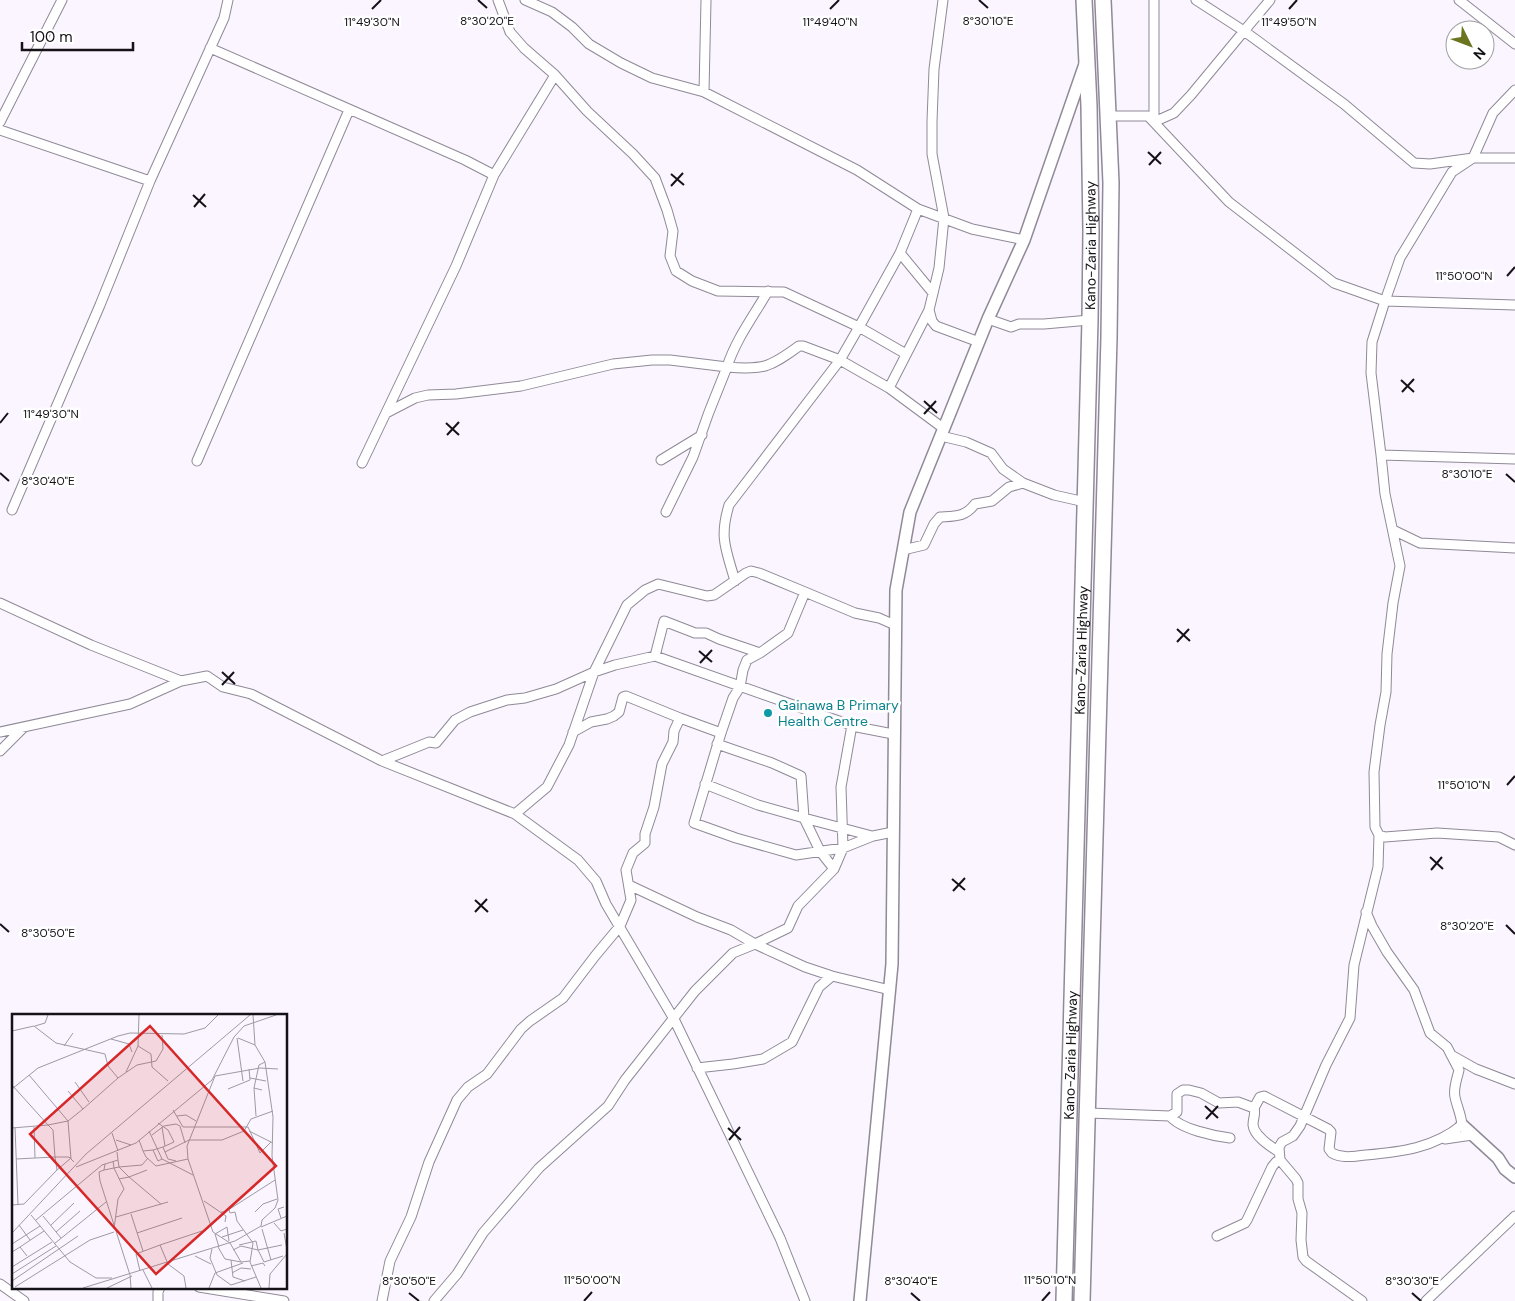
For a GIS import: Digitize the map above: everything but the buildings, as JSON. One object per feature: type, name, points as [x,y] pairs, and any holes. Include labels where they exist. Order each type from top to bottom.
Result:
[{"type":"highway","name":"Kano-Zaria Highway","points":[[1064,1301],[1090,320],[1089,106],[1084,0]]},
{"type":"highway","name":"Kano-Zaria Highway","points":[[1082,1301],[1109,338],[1111,183],[1103,0]]},
{"type":"street","points":[[0,122],[62,0]]},
{"type":"street","points":[[12,510],[100,305],[150,181],[224,18],[228,0]]},
{"type":"street","points":[[498,0],[510,32],[524,48],[556,75],[587,111],[628,149],[655,178],[673,231],[670,256],[676,271],[692,281],[718,291],[784,292],[859,327],[906,354]]},
{"type":"street","points":[[525,0],[552,12],[589,44],[621,63],[652,78],[704,92],[857,170],[918,209],[986,233],[1024,240]]},
{"type":"street","points":[[704,92],[706,0]]},
{"type":"street","points":[[889,388],[929,310],[939,268],[944,218],[932,154],[934,69],[943,0]]},
{"type":"street","points":[[1154,0],[1154,122]]},
{"type":"street","points":[[1196,0],[1244,31],[1344,104],[1414,163],[1430,164],[1473,158],[1515,158]]},
{"type":"street","points":[[1154,122],[1174,112],[1191,95],[1270,0]]},
{"type":"street","points":[[1460,0],[1515,44]]},
{"type":"street","points":[[210,48],[465,160],[494,175]]},
{"type":"street","points":[[860,1301],[892,964],[895,625],[896,590],[903,550],[910,512],[988,319],[1024,240],[1086,63]]},
{"type":"street","points":[[362,463],[388,412],[456,266],[494,175],[556,75]]},
{"type":"street","points":[[1217,1236],[1245,1223],[1247,1220],[1279,1156],[1279,1147],[1282,1142],[1293,1136],[1304,1117],[1326,1065],[1350,1018],[1354,964],[1378,867],[1379,835],[1375,827],[1374,772],[1386,692],[1387,654],[1393,603],[1400,566],[1385,494],[1371,373],[1372,342],[1400,258],[1452,172],[1473,158],[1493,113],[1515,90]]},
{"type":"street","points":[[197,461],[349,110]]},
{"type":"street","points":[[1108,116],[1148,116],[1228,202],[1334,283],[1385,302],[1515,305]]},
{"type":"street","points":[[0,130],[150,181]]},
{"type":"street","points":[[735,581],[723,541],[723,523],[729,505],[840,360],[900,253],[918,209]]},
{"type":"street","points":[[900,253],[933,293]]},
{"type":"street","points":[[666,512],[693,458],[732,350],[768,291]]},
{"type":"street","points":[[929,310],[932,321],[936,326],[979,342]]},
{"type":"street","points":[[988,319],[1011,327],[1019,324],[1090,320]]},
{"type":"street","points":[[388,412],[415,398],[428,395],[456,394],[521,386],[613,364],[670,360],[751,369],[770,366],[799,346],[804,346],[840,360],[889,388],[942,432],[991,453],[1003,469],[1023,483],[1054,496],[1085,502]]},
{"type":"street","points":[[661,460],[702,435]]},
{"type":"street","points":[[1381,456],[1515,459]]},
{"type":"street","points":[[903,550],[924,545],[934,524],[940,517],[960,516],[969,512],[975,504],[992,501],[1009,487],[1023,483]]},
{"type":"street","points":[[1393,530],[1420,543],[1515,548]]},
{"type":"street","points":[[515,814],[547,787],[568,745],[594,672],[627,606],[645,590],[658,584],[707,596],[714,595],[751,571],[855,613],[879,618],[895,625]]},
{"type":"street","points":[[805,592],[788,633],[747,660],[740,687],[733,698],[721,733],[694,823],[736,838],[796,855],[843,848],[873,836],[893,832]]},
{"type":"street","points":[[0,603],[92,645],[181,681]]},
{"type":"street","points":[[655,656],[664,621],[695,633],[706,633],[760,653]]},
{"type":"street","points":[[382,761],[429,742],[436,743],[456,720],[470,712],[506,700],[525,698],[556,689],[594,672],[655,656],[852,725],[893,734]]},
{"type":"street","points":[[0,732],[130,704],[181,681],[206,676],[223,687],[251,694],[382,761],[515,814],[556,842],[578,860],[596,881],[606,904],[674,1019],[780,1238],[805,1301]]},
{"type":"street","points":[[573,732],[592,722],[614,716],[619,712],[623,697],[626,696],[721,733]]},
{"type":"street","points":[[382,1301],[390,1261],[411,1217],[429,1162],[456,1100],[462,1092],[487,1074],[521,1029],[564,998],[620,926],[631,900],[626,870],[633,852],[645,843],[645,834],[654,807],[662,764],[666,759],[667,750],[673,742],[674,731],[680,718]]},
{"type":"street","points":[[434,1301],[457,1274],[483,1232],[539,1168],[608,1106],[625,1080],[695,991],[733,953],[788,928],[798,906],[834,869],[843,848],[841,787],[852,725]]},
{"type":"street","points":[[0,751],[24,727]]},
{"type":"street","points":[[718,744],[772,763],[801,776],[804,818],[820,851],[834,869]]},
{"type":"street","points":[[705,784],[758,805],[873,836]]},
{"type":"street","points":[[1379,835],[1385,838],[1437,833],[1499,837],[1515,846]]},
{"type":"street","points":[[629,885],[697,917],[731,930],[805,967],[832,976],[890,990]]},
{"type":"street","points":[[1366,912],[1387,952],[1414,990],[1430,1033],[1447,1047],[1459,1070],[1454,1088],[1455,1098],[1462,1115],[1462,1124],[1515,1177]]},
{"type":"street","points":[[697,1068],[763,1059],[792,1042],[819,986],[832,976]]},
{"type":"street","points":[[1451,1055],[1476,1069],[1515,1084]]},
{"type":"street","points":[[1088,1113],[1170,1116],[1177,1112],[1177,1094],[1183,1090],[1201,1093],[1219,1103],[1238,1102],[1254,1108]]},
{"type":"street","points":[[1254,1108],[1260,1097],[1264,1096],[1328,1129],[1331,1132],[1329,1149],[1337,1156],[1408,1151],[1440,1139],[1472,1135]]},
{"type":"street","points":[[1254,1108],[1256,1112],[1254,1129],[1279,1156],[1296,1179],[1298,1199],[1302,1213],[1301,1240],[1303,1257],[1362,1301]]},
{"type":"street","points":[[1170,1116],[1174,1121],[1181,1124],[1215,1136],[1230,1138]]},
{"type":"street","points":[[1440,1139],[1462,1124]]},
{"type":"street","points":[[1426,1301],[1515,1216]]},
{"type":"street","points":[[0,1284],[24,1301]]},
{"type":"street","points":[[158,1301],[160,1288]]},
{"type":"street","points":[[205,1288],[284,1301]]},
{"type":"place","name":"Gainawa B Primary Health Centre","points":[[768,713]]}]
